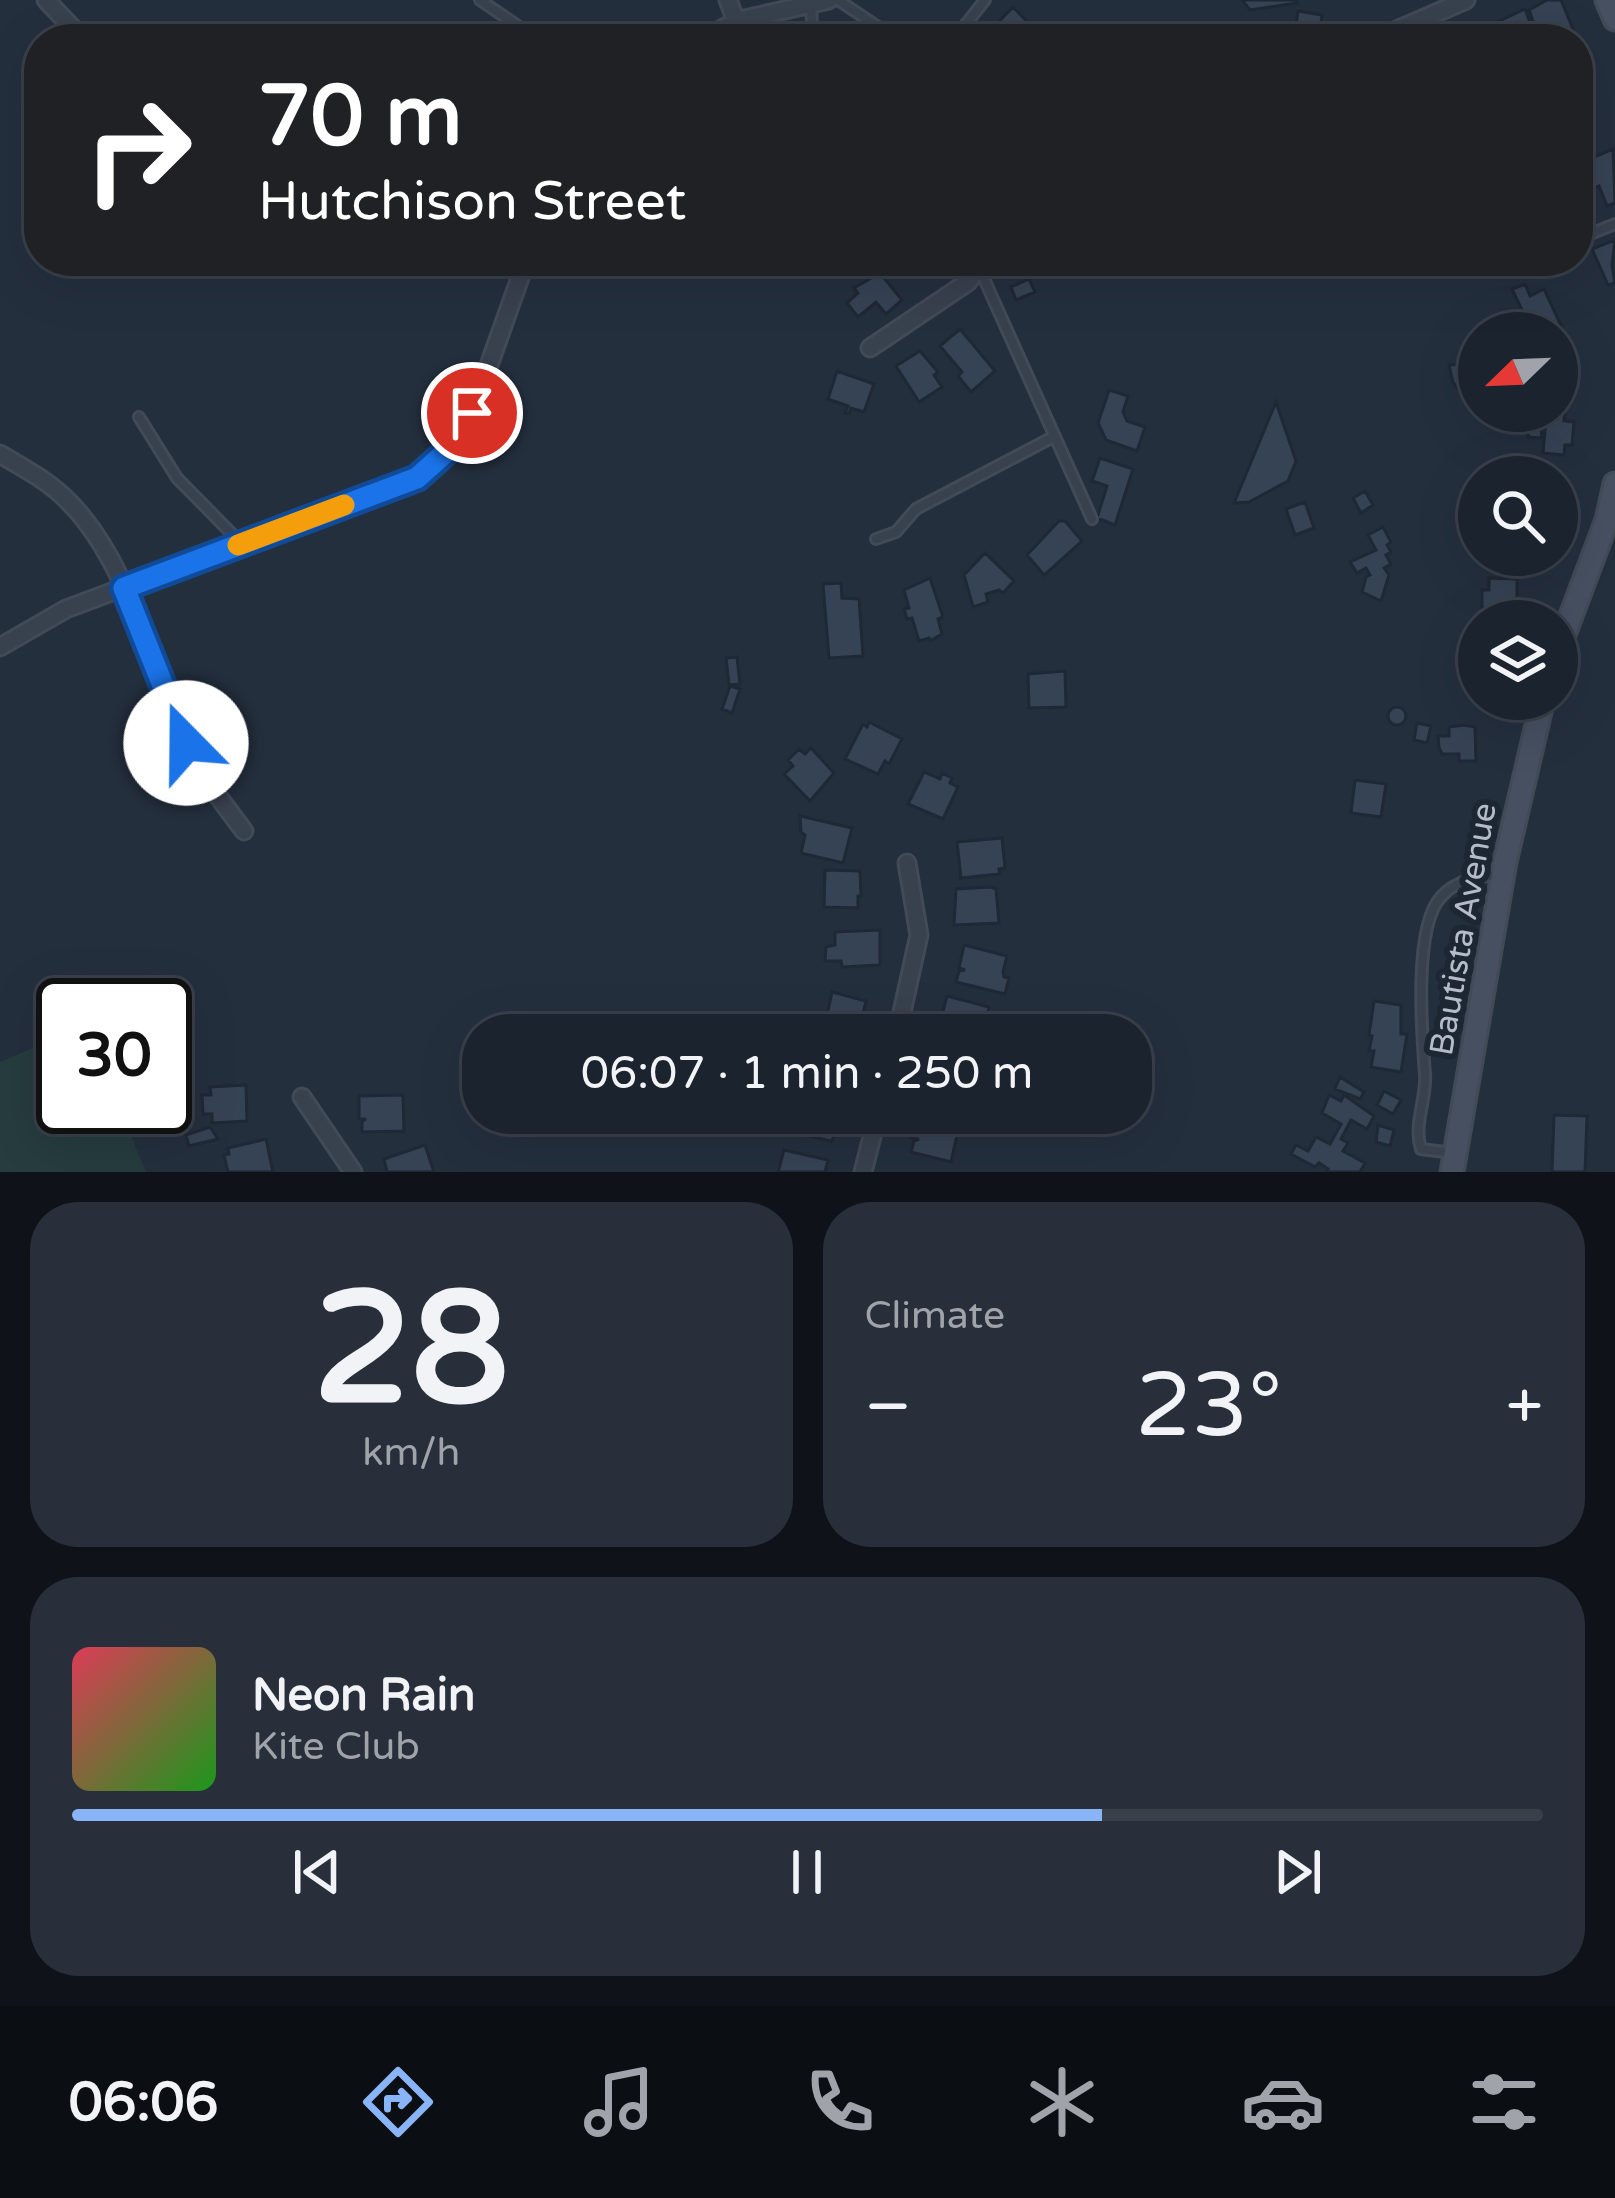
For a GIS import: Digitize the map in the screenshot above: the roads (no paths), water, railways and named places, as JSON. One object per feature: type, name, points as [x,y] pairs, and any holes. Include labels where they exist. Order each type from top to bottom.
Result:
[{"type":"street","points":[[46,0],[71,24]]},
{"type":"street","points":[[728,0],[736,21]]},
{"type":"street","points":[[731,24],[829,0]]},
{"type":"street","points":[[1411,24],[1466,0]]},
{"type":"street","points":[[1607,0],[1615,19]]},
{"type":"street","points":[[0,647],[66,609],[417,478],[446,452],[472,413],[521,276]]},
{"type":"street","points":[[870,348],[973,276]]},
{"type":"street","points":[[0,454],[69,501],[88,526],[124,588],[186,743],[244,831]]},
{"type":"street","points":[[1577,600],[1607,520],[1615,484]]},
{"type":"street","name":"Bautista Avenue","points":[[1454,1163],[1503,876],[1538,720]]},
{"type":"street","points":[[902,1014],[920,934],[907,863]]},
{"type":"street","points":[[302,1096],[353,1172]]},
{"type":"street","points":[[862,1172],[872,1134]]},
{"type":"lane","points":[[480,0],[515,24]]},
{"type":"lane","points":[[838,0],[874,24]]},
{"type":"lane","points":[[966,24],[985,0]]},
{"type":"lane","points":[[811,6],[812,24]]},
{"type":"lane","points":[[986,276],[1093,519]]},
{"type":"lane","points":[[139,417],[178,478],[242,544]]},
{"type":"lane","points":[[876,538],[896,532],[916,509],[1055,436]]},
{"type":"lane","points":[[1454,1163],[1420,1149],[1417,1136],[1426,1079],[1419,989],[1438,899],[1481,875],[1503,876]]}]
